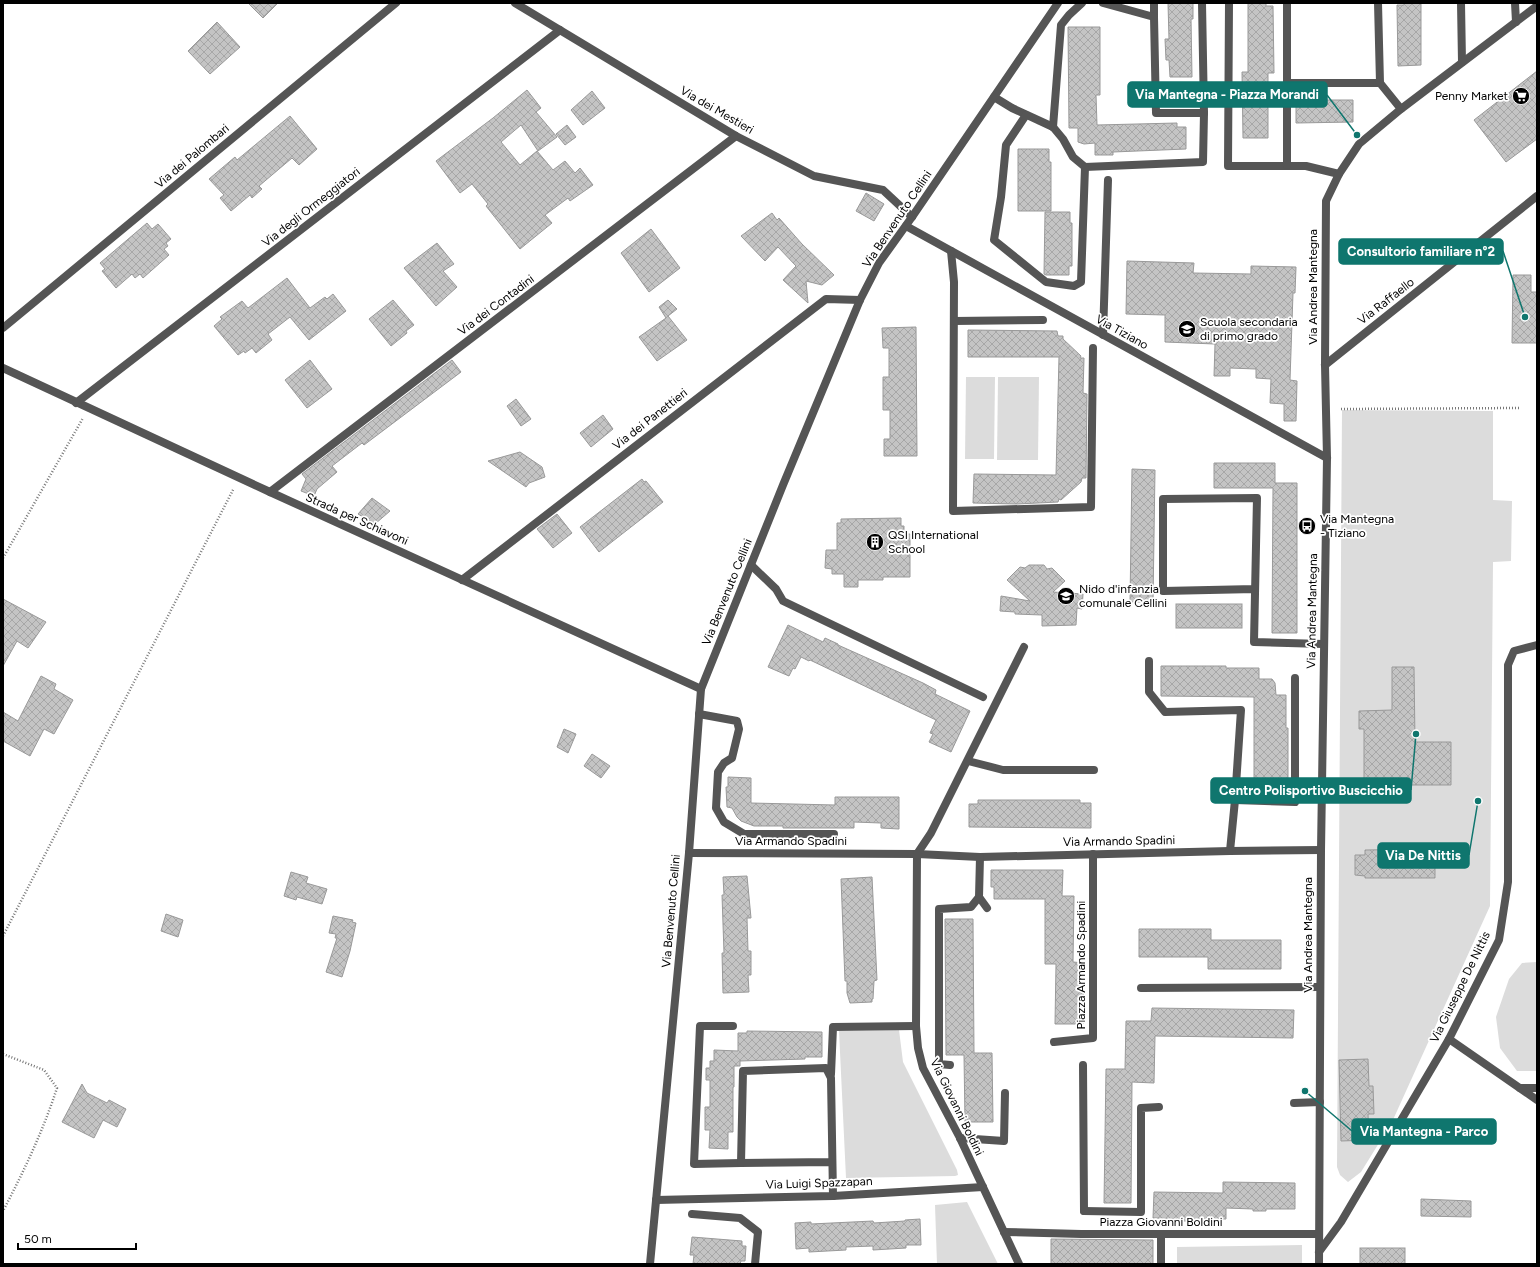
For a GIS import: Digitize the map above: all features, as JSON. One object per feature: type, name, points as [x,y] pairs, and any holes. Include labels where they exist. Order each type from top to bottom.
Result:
[{"type":"street","name":"Via dei Palombari","points":[[3,328],[396,3]]},
{"type":"street","name":"Via dei Mestieri","points":[[515,3],[736,136],[814,176],[883,190],[912,217]]},
{"type":"street","name":"Via Benvenuto Cellini","points":[[650,1264],[689,853],[701,689],[860,300],[879,263],[906,226],[1058,3]]},
{"type":"street","points":[[1053,127],[1061,25],[1082,3]]},
{"type":"street","points":[[1103,3],[1154,17]]},
{"type":"street","points":[[1154,3],[1156,113],[1204,113]]},
{"type":"street","points":[[994,96],[1012,108],[1053,127],[1064,139],[1073,157],[1085,166],[1203,162],[1204,113],[1202,3]]},
{"type":"street","points":[[1229,3],[1228,166],[1306,166],[1339,174]]},
{"type":"street","points":[[1287,3],[1287,165]]},
{"type":"street","points":[[1378,3],[1380,83],[1401,109]]},
{"type":"street","points":[[1461,3],[1462,62]]},
{"type":"street","points":[[1515,3],[1516,22]]},
{"type":"street","name":"Via Andrea Mantegna","points":[[1319,1264],[1321,850],[1326,458],[1326,201],[1339,174],[1359,144],[1401,109],[1537,6]]},
{"type":"street","name":"Via degli Ormeggiatori","points":[[76,403],[560,30]]},
{"type":"street","points":[[1287,83],[1380,83]]},
{"type":"street","points":[[1026,115],[1006,145],[1001,197],[994,240],[1046,282],[1074,286],[1081,282],[1085,166]]},
{"type":"street","name":"Via dei Contadini","points":[[270,492],[736,136]]},
{"type":"street","points":[[1103,335],[1108,180]]},
{"type":"street","name":"Via Raffaello","points":[[1325,365],[1537,196]]},
{"type":"street","name":"Via Tiziano","points":[[906,226],[1326,458]]},
{"type":"street","points":[[951,251],[954,282],[953,510],[1091,508],[1093,348]]},
{"type":"street","name":"Via dei Panettieri","points":[[462,580],[826,299],[860,300]]},
{"type":"street","points":[[954,321],[1043,320]]},
{"type":"street","name":"Strada per Schiavoni","points":[[3,368],[239,478],[701,689]]},
{"type":"street","points":[[1255,590],[1163,591],[1163,499],[1257,498],[1254,642],[1323,644]]},
{"type":"street","points":[[751,565],[776,589],[783,601],[983,697]]},
{"type":"street","name":"Via Giuseppe De Nittis","points":[[1319,1252],[1341,1222],[1449,1039],[1499,940],[1508,882],[1508,665],[1514,651],[1537,645]]},
{"type":"street","points":[[917,854],[931,833],[1024,647]]},
{"type":"street","points":[[1149,661],[1149,692],[1165,712],[1241,710],[1230,851]]},
{"type":"street","points":[[1235,800],[1295,802],[1295,678]]},
{"type":"street","points":[[699,714],[737,721],[739,728],[732,758],[724,763],[718,772],[716,808],[724,822],[744,834],[834,834]]},
{"type":"street","points":[[968,761],[1003,770],[1094,770]]},
{"type":"street","name":"Via Armando Spadini","points":[[689,853],[917,854],[980,857],[1321,850]]},
{"type":"street","name":"Via Giovanni Boldini","points":[[917,854],[916,1026],[918,1048],[924,1068],[960,1138],[1019,1264]]},
{"type":"street","name":"Piazza Armando Spadini","points":[[1054,1042],[1093,1038],[1093,854]]},
{"type":"street","points":[[950,1065],[939,1064],[939,909],[971,907],[979,897],[980,857]]},
{"type":"street","points":[[979,897],[987,908]]},
{"type":"street","points":[[1141,988],[1320,987]]},
{"type":"street","points":[[733,1026],[700,1026],[694,1164],[832,1162]]},
{"type":"street","points":[[833,1196],[831,1078],[833,1028],[916,1026]]},
{"type":"street","points":[[1449,1039],[1537,1100]]},
{"type":"street","points":[[1083,1065],[1084,1211],[1141,1212],[1141,1108],[1159,1107]]},
{"type":"street","points":[[741,1163],[743,1071],[826,1068],[831,1078]]},
{"type":"street","points":[[1520,1088],[1537,1088]]},
{"type":"street","points":[[960,1138],[1004,1141],[1005,1093]]},
{"type":"street","points":[[1294,1103],[1320,1102]]},
{"type":"street","name":"Via Luigi Spazzapan","points":[[656,1200],[833,1196],[982,1187]]},
{"type":"street","points":[[692,1214],[740,1218],[758,1232],[755,1264]]},
{"type":"street","name":"Piazza Giovanni Boldini","points":[[1004,1232],[1082,1234],[1319,1234]]},
{"type":"street","points":[[1161,1234],[1161,1264]]},
{"type":"path","points":[[3,558],[88,408]]},
{"type":"path","points":[[1341,409],[1519,408]]},
{"type":"path","points":[[3,936],[239,478]]},
{"type":"path","points":[[3,1054],[44,1070],[57,1088],[50,1110],[25,1170],[3,1211]]},
{"type":"shaded area","points":[[966,377],[995,377],[994,459],[965,459]]},
{"type":"shaded area","points":[[998,377],[1039,377],[1038,460],[997,460]]},
{"type":"shaded area","points":[[1342,410],[1493,411],[1493,500],[1512,501],[1511,561],[1493,562],[1490,906],[1392,1122],[1361,1172],[1348,1182],[1340,1175],[1337,1167]]},
{"type":"shaded area","points":[[1537,962],[1537,1071],[1517,1071],[1500,1048],[1496,1017],[1509,979],[1522,963]]},
{"type":"shaded area","points":[[899,1030],[903,1062],[957,1170],[958,1175],[846,1178],[839,1031]]},
{"type":"shaded area","points":[[967,1202],[998,1264],[937,1264],[935,1205]]},
{"type":"shaded area","points":[[1302,1245],[1302,1264],[1177,1264],[1177,1247]]},
{"type":"building","points":[[248,3],[278,3],[263,18]]},
{"type":"building","points":[[1168,3],[1193,3],[1193,19],[1191,19],[1192,77],[1170,77],[1169,60],[1166,60],[1165,39],[1169,39]]},
{"type":"building","points":[[1248,3],[1266,3],[1266,6],[1273,6],[1274,73],[1268,73],[1268,138],[1243,138],[1242,72],[1248,72]]},
{"type":"building","points":[[1404,3],[1421,3],[1421,65],[1398,66],[1397,5],[1404,5]]},
{"type":"building","points":[[217,22],[240,47],[210,74],[188,51]]},
{"type":"building","points":[[1068,27],[1100,27],[1100,95],[1096,95],[1097,125],[1177,123],[1177,127],[1186,127],[1186,149],[1113,152],[1113,155],[1095,155],[1095,143],[1084,144],[1078,142],[1078,128],[1069,128]]},
{"type":"building","name":"Penny Market","points":[[1537,71],[1537,139],[1506,162],[1474,120]]},
{"type":"building","points":[[527,90],[541,108],[536,112],[557,137],[538,151],[521,125],[501,142],[520,165],[537,151],[553,170],[565,161],[575,173],[580,168],[593,185],[570,201],[568,198],[545,215],[552,223],[520,249],[486,206],[488,204],[472,184],[460,193],[436,161]]},
{"type":"building","points":[[592,91],[605,108],[583,125],[571,110]]},
{"type":"building","points":[[1296,100],[1353,100],[1353,122],[1296,123]]},
{"type":"building","points":[[290,116],[317,149],[299,165],[292,158],[259,186],[262,189],[252,198],[250,195],[231,211],[220,198],[224,195],[209,179],[235,157],[237,160]]},
{"type":"building","points":[[567,125],[576,137],[565,145],[556,134]]},
{"type":"building","points":[[1018,149],[1049,149],[1049,162],[1051,162],[1051,211],[1018,211]]},
{"type":"building","points":[[866,193],[884,204],[874,221],[856,211]]},
{"type":"building","points":[[1045,212],[1070,212],[1070,223],[1072,223],[1072,266],[1069,266],[1069,275],[1044,274]]},
{"type":"building","points":[[772,213],[777,220],[779,218],[802,244],[834,275],[822,285],[806,281],[808,303],[783,280],[796,266],[778,247],[765,261],[741,236]]},
{"type":"building","points":[[147,223],[152,229],[158,224],[171,239],[166,243],[168,246],[164,249],[169,255],[143,278],[140,274],[135,278],[132,274],[116,288],[102,271],[105,269],[100,263]]},
{"type":"building","points":[[651,229],[680,268],[649,292],[621,253]]},
{"type":"building","points":[[437,243],[454,264],[443,271],[457,287],[436,306],[404,268]]},
{"type":"building","name":"Scuola secondaria di primo grado","points":[[1127,261],[1194,263],[1193,273],[1251,274],[1251,266],[1296,267],[1295,293],[1293,293],[1290,380],[1297,381],[1296,421],[1284,421],[1284,404],[1270,403],[1271,379],[1256,378],[1256,369],[1230,368],[1230,376],[1214,376],[1215,344],[1165,342],[1165,315],[1126,314]]},
{"type":"building","points":[[1513,275],[1531,275],[1531,292],[1537,292],[1537,343],[1512,343]]},
{"type":"building","points":[[287,278],[310,308],[325,297],[327,299],[333,294],[346,311],[309,340],[290,317],[268,334],[272,340],[256,353],[252,348],[245,353],[244,351],[238,355],[214,326],[222,319],[220,317],[242,301],[248,308]]},
{"type":"building","points":[[393,300],[414,325],[391,346],[369,319]]},
{"type":"building","points":[[668,300],[677,309],[668,316],[687,340],[657,361],[639,337],[666,318],[659,307]]},
{"type":"building","points":[[916,327],[917,456],[884,456],[884,439],[890,439],[890,410],[883,410],[883,377],[889,377],[889,348],[883,348],[882,328]]},
{"type":"building","points":[[968,330],[1057,331],[1058,336],[1063,336],[1063,339],[1081,356],[1080,358],[1084,358],[1083,393],[1087,394],[1086,478],[1082,478],[1081,482],[1061,500],[1059,499],[1058,502],[1017,504],[973,503],[974,474],[1056,475],[1059,357],[968,357]]},
{"type":"building","points":[[310,360],[332,389],[307,408],[285,380]]},
{"type":"building","points":[[452,360],[461,372],[364,445],[362,443],[332,466],[337,472],[317,489],[314,496],[301,491],[306,479],[302,474]]},
{"type":"building","points":[[516,399],[531,419],[521,426],[507,406]]},
{"type":"building","points":[[603,415],[613,429],[591,447],[580,433]]},
{"type":"building","points":[[520,452],[542,467],[545,477],[529,483],[526,487],[488,461]]},
{"type":"building","points":[[1214,463],[1275,463],[1275,483],[1297,483],[1297,633],[1272,633],[1273,488],[1214,488]]},
{"type":"building","points":[[1132,469],[1155,470],[1153,602],[1130,602]]},
{"type":"building","points":[[642,479],[644,482],[646,481],[663,502],[599,552],[580,527]]},
{"type":"building","points":[[372,498],[390,511],[375,524],[358,514]]},
{"type":"building","points":[[557,514],[572,533],[553,548],[537,529]]},
{"type":"building","name":"QSI International School","points":[[901,518],[901,526],[904,526],[904,534],[910,534],[910,577],[883,577],[883,580],[858,580],[858,587],[844,587],[844,574],[832,574],[832,569],[825,568],[826,550],[837,550],[837,523],[841,523],[841,519]]},
{"type":"building","name":"Nido d'infanzia comunale Cellini","points":[[1029,565],[1044,565],[1047,569],[1052,568],[1065,581],[1053,592],[1083,594],[1082,609],[1077,608],[1076,625],[1042,626],[1042,615],[1015,614],[1015,612],[1000,611],[1001,596],[1030,601],[1007,580],[1020,567],[1025,568]]},
{"type":"building","points":[[3,599],[46,622],[28,648],[17,641],[3,666]]},
{"type":"building","points":[[1176,604],[1242,604],[1242,628],[1176,628]]},
{"type":"building","points":[[788,625],[823,642],[825,638],[923,683],[936,690],[935,694],[970,711],[951,752],[929,742],[933,734],[930,733],[936,720],[810,660],[809,661],[801,657],[795,669],[793,668],[789,676],[768,667]]},
{"type":"building","points":[[1161,666],[1226,666],[1226,668],[1259,668],[1259,679],[1272,679],[1275,683],[1276,695],[1286,695],[1286,728],[1288,728],[1288,793],[1254,793],[1254,697],[1161,696]]},
{"type":"building","points":[[1392,667],[1414,667],[1415,742],[1451,742],[1451,785],[1392,785],[1392,798],[1376,799],[1376,785],[1364,785],[1364,729],[1359,729],[1359,711],[1392,710]]},
{"type":"building","points":[[41,676],[56,684],[54,689],[73,700],[54,734],[44,729],[30,756],[3,741],[3,712],[18,721]]},
{"type":"building","points":[[564,729],[576,734],[568,753],[557,747]]},
{"type":"building","points":[[592,754],[610,766],[601,778],[584,766]]},
{"type":"building","points":[[728,777],[751,778],[751,803],[835,805],[835,797],[899,797],[899,829],[881,828],[881,823],[854,822],[854,828],[783,828],[783,826],[754,826],[741,821],[732,808],[727,807],[726,787],[728,787]]},
{"type":"building","points":[[978,800],[1080,800],[1080,803],[1091,803],[1091,828],[969,827],[969,804],[978,804]]},
{"type":"building","points":[[1435,849],[1435,878],[1365,878],[1365,876],[1355,875],[1355,855],[1365,855],[1365,850]]},
{"type":"building","points":[[991,870],[1063,870],[1062,896],[1074,896],[1073,962],[1084,963],[1083,1024],[1055,1024],[1056,964],[1045,964],[1045,899],[994,899],[994,887],[991,887]]},
{"type":"building","points":[[291,872],[308,877],[306,883],[327,889],[322,904],[297,897],[296,900],[284,896]]},
{"type":"building","points":[[747,876],[751,918],[747,918],[748,951],[751,951],[751,975],[748,975],[749,992],[723,993],[723,877]]},
{"type":"building","points":[[872,877],[877,980],[874,981],[872,1002],[850,1003],[847,993],[847,981],[845,981],[841,879]]},
{"type":"building","points":[[166,914],[183,920],[178,937],[161,931]]},
{"type":"building","points":[[333,916],[353,920],[352,922],[356,923],[350,951],[342,977],[326,972],[337,938],[335,938],[336,934],[329,933]]},
{"type":"building","points":[[945,919],[973,919],[974,1053],[992,1053],[993,1122],[965,1122],[964,1055],[946,1055]]},
{"type":"building","points":[[1139,929],[1211,929],[1211,940],[1281,940],[1281,969],[1208,969],[1208,957],[1139,957]]},
{"type":"building","points":[[1152,1008],[1294,1010],[1293,1038],[1155,1036],[1154,1083],[1132,1082],[1131,1203],[1104,1203],[1106,1069],[1125,1069],[1126,1021],[1151,1021]]},
{"type":"building","points":[[747,1031],[822,1032],[822,1057],[740,1061],[740,1066],[734,1066],[733,1132],[728,1132],[728,1149],[709,1148],[710,1130],[705,1130],[705,1107],[710,1107],[710,1080],[706,1080],[706,1068],[710,1068],[710,1061],[714,1061],[714,1050],[738,1051],[738,1033],[747,1033]]},
{"type":"building","points":[[1368,1059],[1369,1086],[1373,1086],[1374,1114],[1368,1114],[1369,1140],[1341,1141],[1339,1060]]},
{"type":"building","points":[[82,1084],[87,1093],[107,1103],[109,1100],[126,1109],[117,1127],[103,1120],[94,1138],[62,1122]]},
{"type":"building","points":[[1223,1182],[1295,1183],[1295,1209],[1266,1209],[1266,1211],[1253,1211],[1253,1209],[1226,1208],[1226,1219],[1197,1219],[1196,1221],[1153,1218],[1154,1192],[1223,1193]]},
{"type":"building","points":[[1421,1199],[1471,1201],[1471,1217],[1421,1216]]},
{"type":"building","points":[[920,1219],[921,1245],[906,1245],[906,1248],[873,1250],[873,1246],[846,1247],[846,1250],[809,1252],[809,1248],[796,1249],[795,1223],[811,1222],[811,1224],[873,1221],[874,1223]]},
{"type":"building","points":[[692,1237],[742,1241],[742,1246],[746,1246],[745,1261],[741,1261],[740,1264],[693,1264],[694,1255],[690,1255]]},
{"type":"building","points":[[1051,1239],[1153,1240],[1153,1264],[1051,1264]]},
{"type":"building","points":[[1360,1248],[1405,1248],[1405,1264],[1360,1264]]},
{"type":"place","name":"Penny Market","points":[[1521,96]]},
{"type":"place","name":"Via Mantegna - Piazza Morandi","points":[[1357,135]]},
{"type":"place","name":"Consultorio familiare n°2","points":[[1525,317]]},
{"type":"place","name":"Scuola secondaria di primo grado","points":[[1187,329]]},
{"type":"place","name":"Via Mantegna - Tiziano","points":[[1307,526]]},
{"type":"place","name":"QSI International School","points":[[875,542]]},
{"type":"place","name":"Nido d'infanzia comunale Cellini","points":[[1066,596]]},
{"type":"place","name":"Centro Polisportivo Buscicchio","points":[[1416,734]]},
{"type":"place","name":"Via De Nittis","points":[[1478,801]]},
{"type":"place","name":"Via Mantegna - Parco","points":[[1305,1091]]}]
